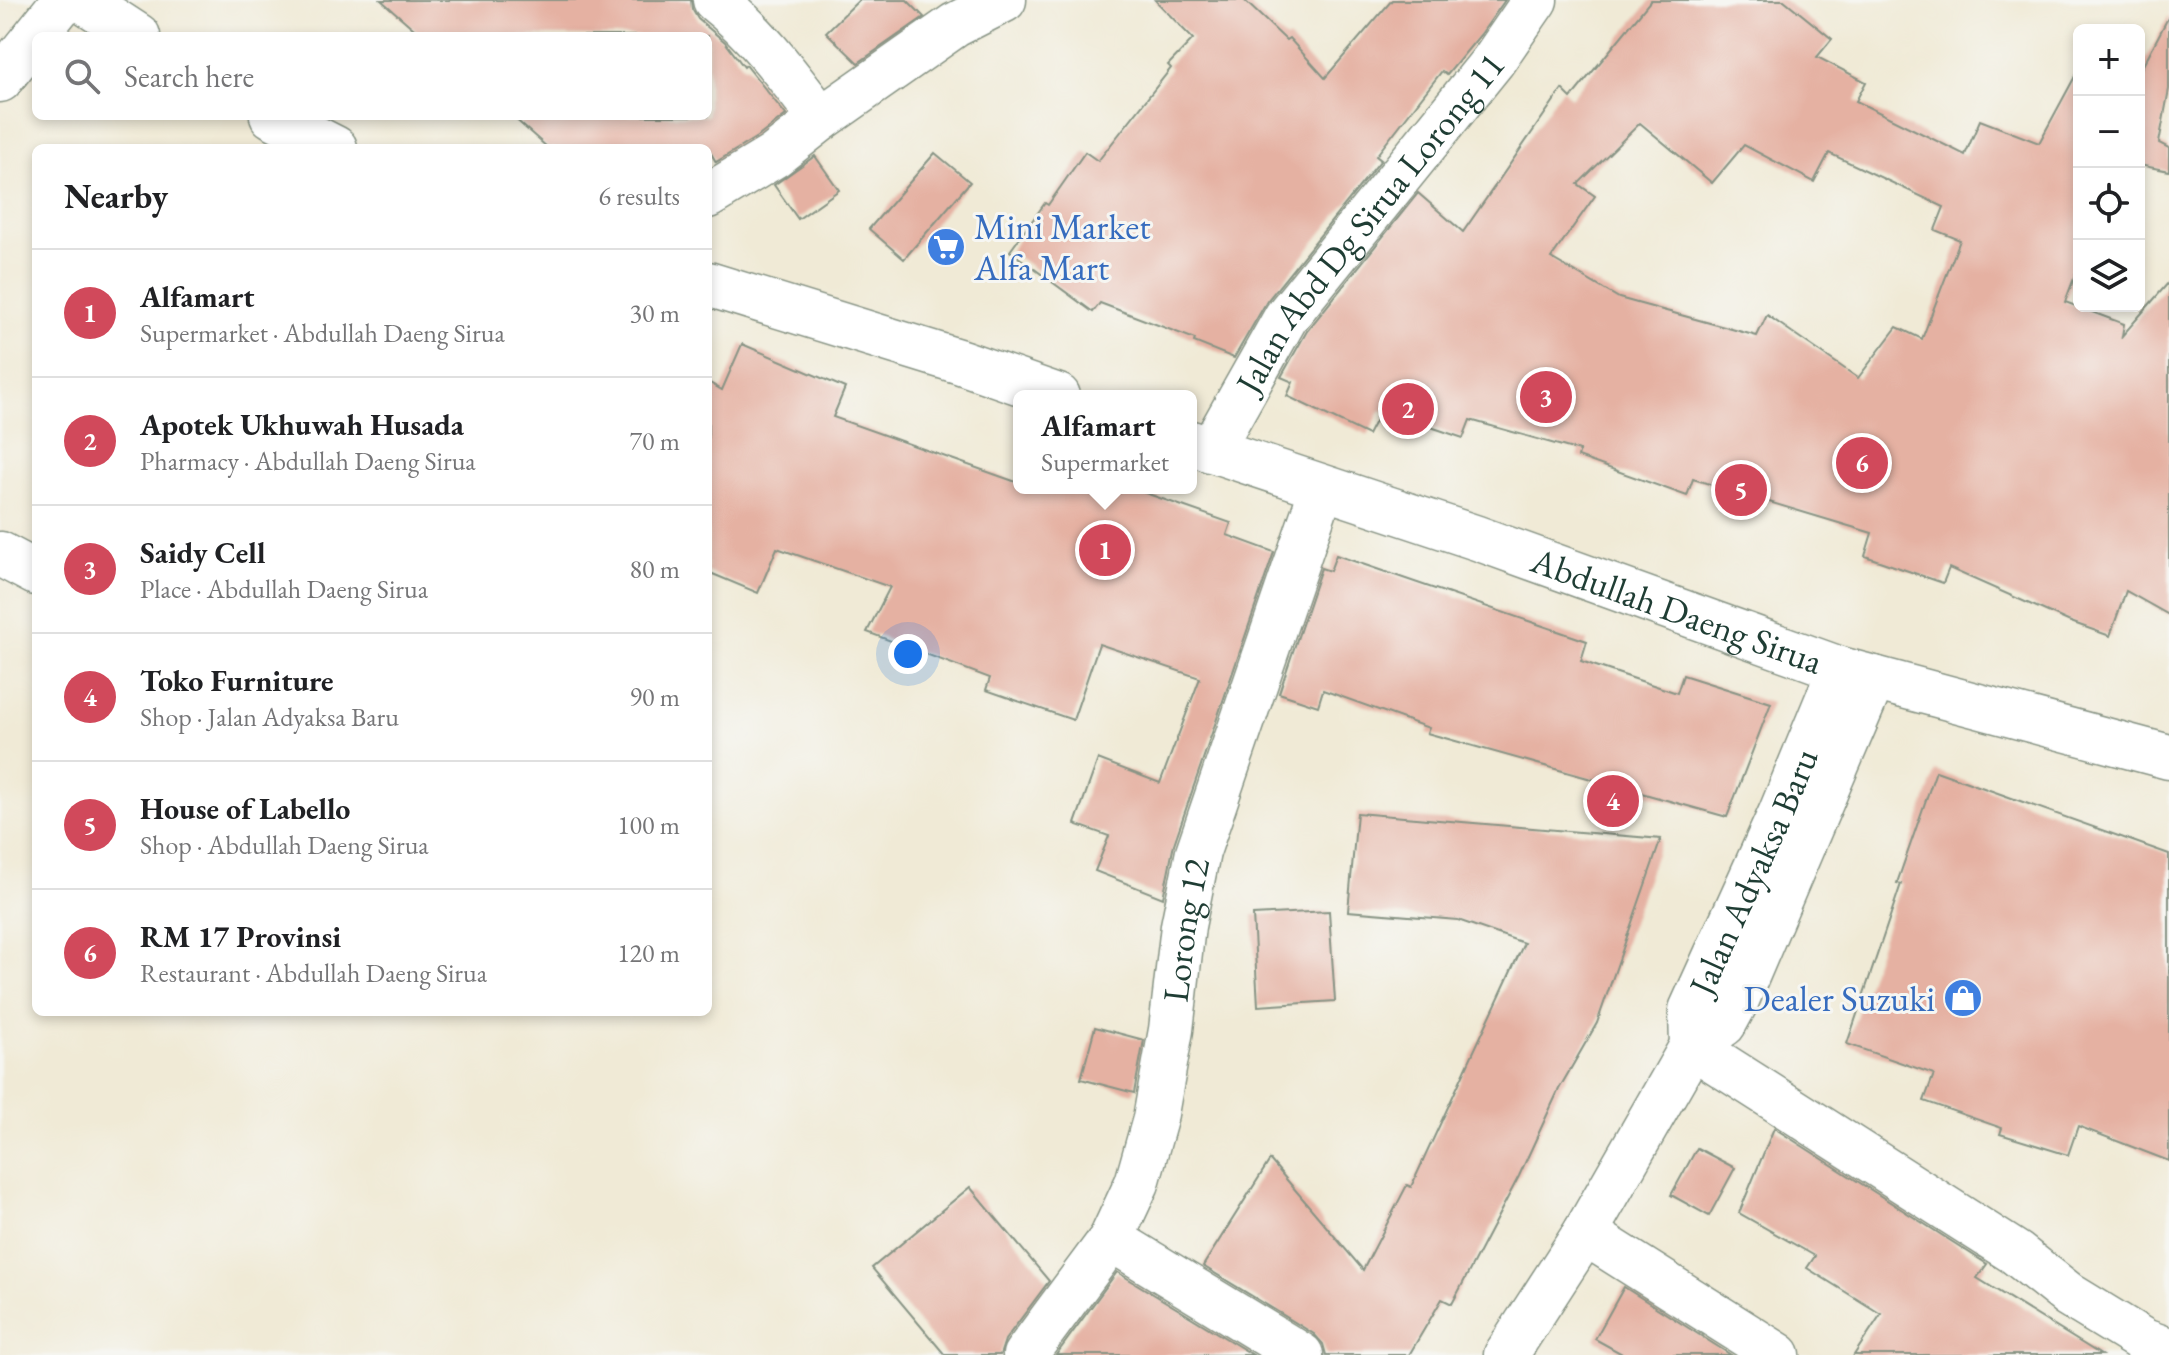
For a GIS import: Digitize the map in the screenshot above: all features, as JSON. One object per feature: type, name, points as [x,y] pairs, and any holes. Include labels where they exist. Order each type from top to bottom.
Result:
[{"type":"street","points":[[38,32],[64,0]]},
{"type":"street","points":[[83,0],[132,32]]},
{"type":"street","points":[[715,0],[766,50],[821,119]]},
{"type":"street","points":[[712,194],[774,156],[821,119],[955,25],[1004,0]]},
{"type":"street","name":"Jalan Abd Dg Sirua Lorong 11","points":[[1201,447],[1286,317],[1493,61],[1535,0]]},
{"type":"street","points":[[0,80],[32,40]]},
{"type":"street","points":[[280,120],[327,144]]},
{"type":"street","points":[[712,285],[961,362],[1041,390]]},
{"type":"street","name":"Abdullah Daeng Sirua","points":[[1201,447],[1477,538],[1857,674],[2169,757]]},
{"type":"street","name":"Lorong 12","points":[[1025,1355],[1111,1239],[1137,1183],[1155,1119],[1171,1030],[1183,926],[1198,852],[1322,488]]},
{"type":"street","points":[[0,554],[32,571]]},
{"type":"street","name":"Jalan Adyaksa Baru","points":[[1692,1046],[1691,1010],[1781,812],[1857,674]]},
{"type":"street","points":[[1506,1355],[1585,1233],[1692,1046],[2016,1253],[2069,1295],[2144,1341],[2169,1350]]},
{"type":"street","points":[[1585,1233],[1778,1355]]},
{"type":"street","points":[[1111,1239],[1301,1355]]},
{"type":"building","points":[[381,0],[691,0],[698,19],[725,42],[786,115],[716,162],[712,144],[544,144],[516,120],[712,120],[712,32],[417,32]]},
{"type":"building","points":[[859,0],[907,0],[924,17],[858,63],[826,32]]},
{"type":"building","points":[[1155,0],[1244,0],[1286,40],[1289,38],[1325,78],[1392,0],[1505,0],[1447,75],[1442,71],[1376,156],[1381,160],[1267,301],[1234,358],[1194,342],[1195,339],[1100,303],[1093,312],[1010,251],[1045,203],[1048,205],[1085,152],[1098,161],[1171,68],[1168,65],[1193,39]]},
{"type":"building","points":[[1651,0],[1784,0],[1832,39],[1817,57],[1866,82],[1856,101],[1965,155],[1980,120],[2039,143],[2073,80],[2073,281],[2065,302],[2073,305],[2073,312],[2092,312],[2124,324],[2122,336],[2169,282],[2169,615],[2126,591],[2110,636],[2068,621],[1949,568],[1943,583],[1865,556],[1872,533],[1693,479],[1687,496],[1578,457],[1580,451],[1470,420],[1463,438],[1381,410],[1368,435],[1287,396],[1293,382],[1281,377],[1307,331],[1418,193],[1463,232],[1562,89],[1571,98]],"holes":[[[1640,123],[1712,183],[1744,145],[1814,182],[1829,153],[1944,207],[1935,230],[1960,240],[1922,339],[1897,327],[1858,378],[1767,315],[1757,336],[1619,298],[1551,258],[1595,196],[1578,184]]]},
{"type":"building","points":[[2169,16],[2169,89],[2159,143],[2169,148],[2169,171],[2145,166],[2145,62]]},
{"type":"building","points":[[935,153],[970,182],[904,259],[869,229]]},
{"type":"building","points":[[815,156],[839,190],[798,219],[774,185]]},
{"type":"building","points":[[742,344],[845,388],[833,417],[1013,481],[1013,494],[1148,494],[1231,523],[1227,535],[1274,552],[1174,844],[1163,898],[1095,871],[1109,836],[1075,824],[1098,759],[1160,783],[1200,678],[1099,644],[1073,720],[986,690],[990,678],[867,632],[890,587],[777,548],[758,593],[712,574],[712,384],[722,390]]},
{"type":"building","points":[[1336,555],[1587,641],[1581,661],[1677,693],[1683,675],[1771,703],[1727,817],[1427,733],[1429,728],[1323,690],[1318,706],[1279,693],[1321,568],[1330,571]]},
{"type":"building","points":[[1936,771],[2169,854],[2169,1161],[2078,1126],[2068,1155],[2000,1134],[2002,1128],[1924,1101],[1934,1074],[1847,1044]]},
{"type":"building","points":[[1357,813],[1661,839],[1597,1023],[1559,1089],[1519,1176],[1452,1304],[1442,1299],[1409,1355],[1326,1355],[1323,1344],[1314,1334],[1203,1266],[1270,1160],[1363,1270],[1407,1185],[1411,1187],[1524,943],[1458,920],[1348,911]]},
{"type":"building","points":[[1329,911],[1335,1001],[1258,1006],[1253,915]]},
{"type":"building","points":[[1095,1027],[1144,1040],[1134,1093],[1081,1079]]},
{"type":"building","points":[[1774,1128],[1987,1264],[1977,1278],[2101,1355],[1854,1355],[1881,1314],[1807,1268],[1815,1256],[1739,1213]]},
{"type":"building","points":[[1697,1148],[1735,1168],[1709,1216],[1671,1195]]},
{"type":"building","points":[[970,1187],[1049,1281],[1005,1340],[1000,1355],[945,1355],[872,1268]]},
{"type":"building","points":[[1117,1272],[1253,1355],[1056,1355]]},
{"type":"building","points":[[1624,1287],[1731,1355],[1624,1355],[1595,1339]]},
{"type":"place","name":"Mini Market Alfa Mart","points":[[946,247]]},
{"type":"place","name":"Saidy Cell","points":[[1546,397]]},
{"type":"place","name":"Apotek Ukhuwah Husada","points":[[1408,409]]},
{"type":"place","name":"RM 17 Provinsi","points":[[1862,463]]},
{"type":"place","name":"House of Labello","points":[[1741,490]]},
{"type":"place","name":"Alfamart","points":[[1105,550]]},
{"type":"place","name":"Toko Furniture","points":[[1613,801]]},
{"type":"place","name":"Dealer Suzuki","points":[[1963,998]]}]
